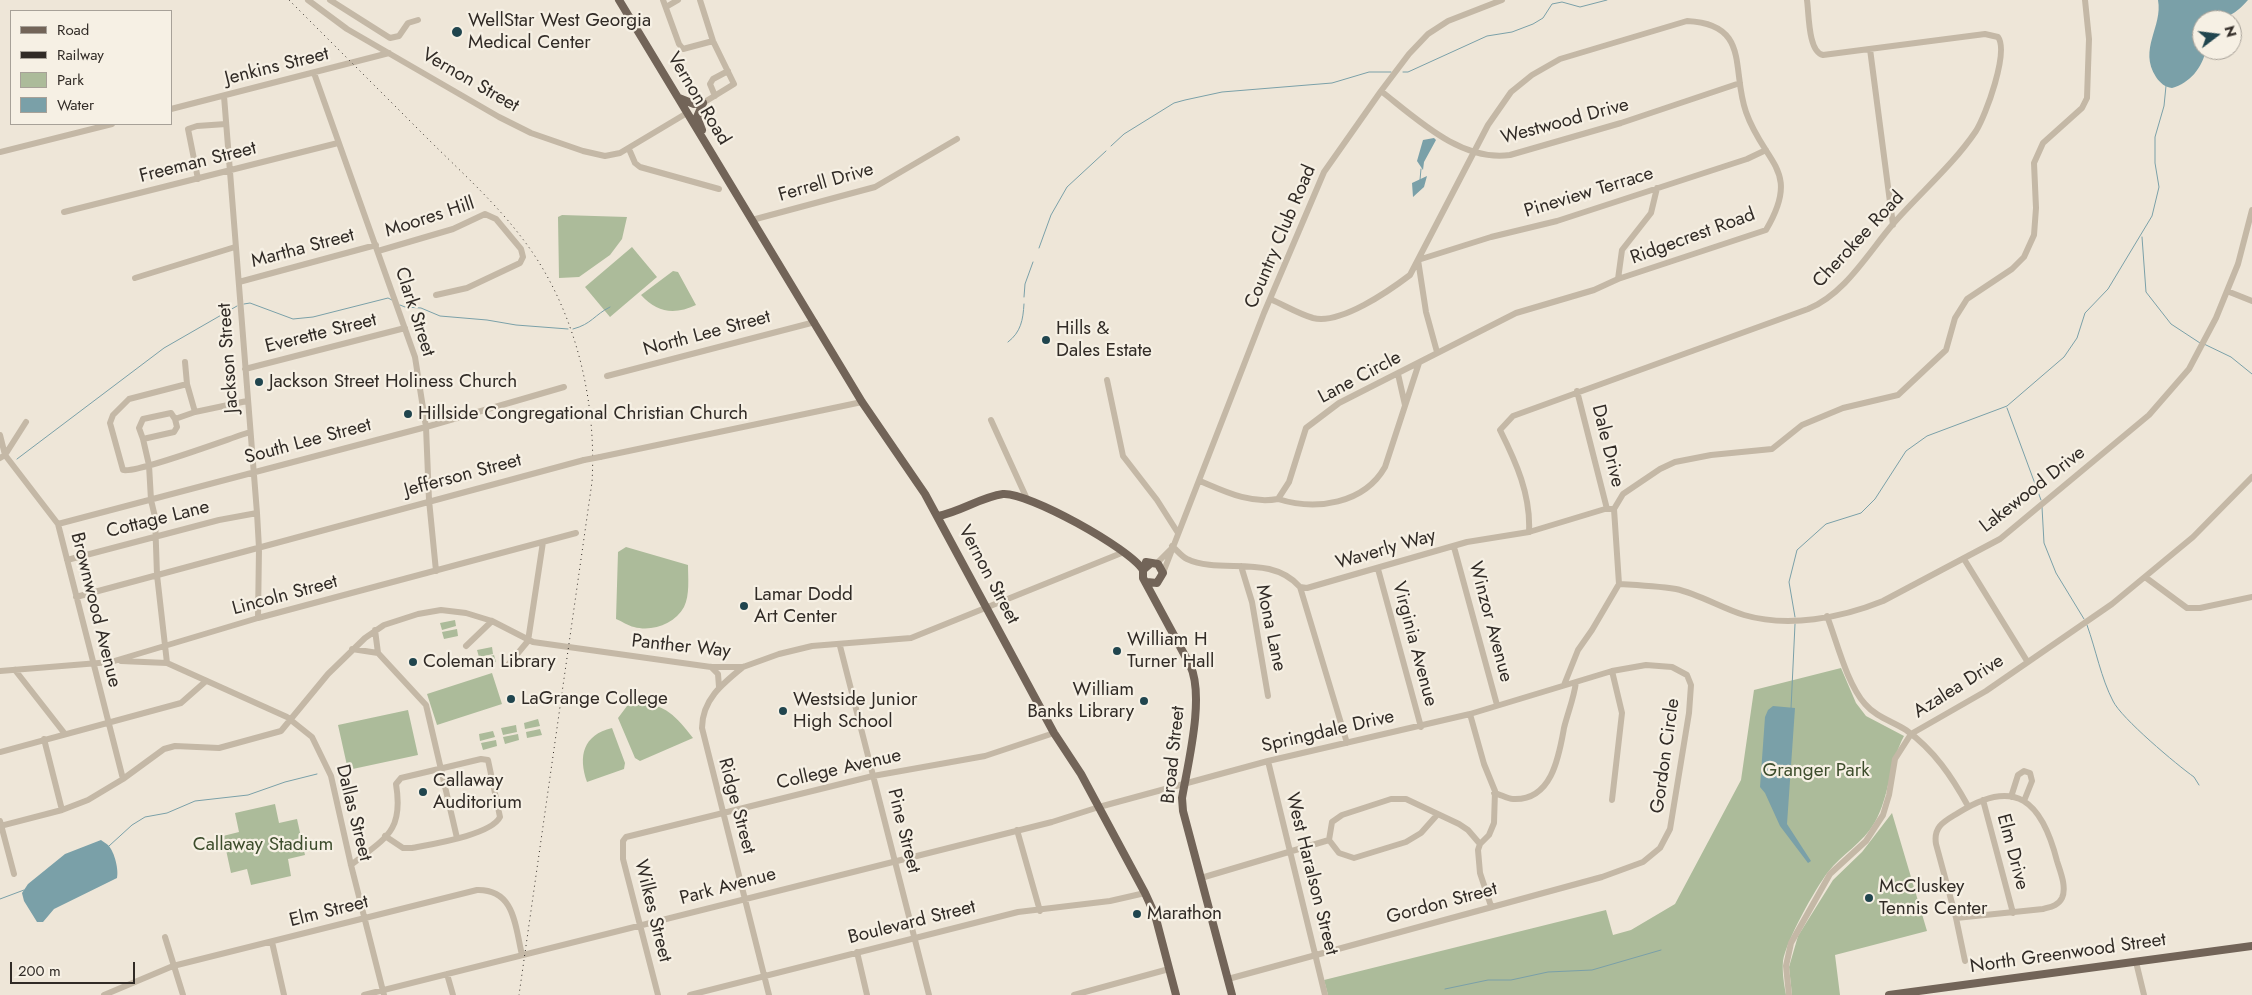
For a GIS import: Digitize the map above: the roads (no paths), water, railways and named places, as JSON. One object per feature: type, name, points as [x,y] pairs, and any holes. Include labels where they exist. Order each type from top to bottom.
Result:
[{"type":"main road","name":"Vernon Road","points":[[619,0],[733,189]]},
{"type":"main road","points":[[677,97],[694,104],[703,103],[698,117],[710,150]]},
{"type":"main road","name":"Vernon Street","points":[[733,189],[862,402],[921,486],[1054,733],[1099,807],[1145,893],[1154,915],[1176,995]]},
{"type":"main road","points":[[938,516],[998,495],[1013,494],[1028,499],[1091,531],[1132,558],[1143,570],[1144,578],[1147,582],[1157,582],[1163,573],[1153,564],[1132,558]]},
{"type":"main road","points":[[1143,570],[1153,564]]},
{"type":"main road","name":"Broad Street","points":[[1147,582],[1193,670],[1197,685],[1196,704],[1182,798],[1183,810],[1232,995]]},
{"type":"main road","name":"Broad Street","points":[[1157,582],[1156,591],[1162,610]]},
{"type":"main road","name":"North Greenwood Street","points":[[1889,995],[1926,993],[2252,946]]},
{"type":"street","name":"Vernon Street","points":[[308,0],[341,26],[531,133],[599,155],[615,154],[629,149],[687,114]]},
{"type":"street","points":[[330,0],[390,38],[399,36],[408,23],[418,20]]},
{"type":"street","points":[[678,0],[664,3],[679,44],[683,49],[713,41]]},
{"type":"street","points":[[700,0],[713,41],[734,84],[703,103]]},
{"type":"street","name":"Country Club Road","points":[[1163,573],[1270,299],[1307,208],[1324,172],[1381,91],[1409,54],[1428,34],[1448,21],[1502,0]]},
{"type":"street","name":"Cherokee Road","points":[[1529,532],[1528,498],[1510,449],[1500,430],[1513,416],[1816,305],[1836,290],[1893,224],[1955,158],[1980,124],[1990,101],[2001,54],[2002,42],[1996,36],[1985,34],[1819,54],[1814,48],[1807,0]]},
{"type":"street","points":[[1611,509],[1628,489],[1660,469],[1676,462],[1711,455],[1772,449],[1802,425],[1843,408],[1898,395],[1946,350],[1955,318],[1967,299],[2012,269],[2024,257],[2034,235],[2036,208],[2034,163],[2043,143],[2082,108],[2087,98],[2089,39],[2085,0]]},
{"type":"street","name":"Ridgecrest Road","points":[[1270,299],[1313,318],[1328,319],[1361,306],[1392,289],[1410,275],[1488,125],[1511,92],[1532,75],[1560,59],[1687,22],[1706,22],[1721,30],[1733,45],[1739,62],[1740,83],[1749,121],[1780,172],[1782,184],[1777,210],[1766,230],[1618,279],[1594,290],[1516,313],[1437,352]]},
{"type":"street","points":[[1870,49],[1893,224]]},
{"type":"street","name":"Jenkins Street","points":[[172,109],[389,53]]},
{"type":"street","points":[[715,96],[710,84],[712,79],[728,71]]},
{"type":"street","name":"Clark Street","points":[[314,73],[405,328],[419,376],[426,427],[429,500],[436,571]]},
{"type":"street","name":"Westwood Drive","points":[[1381,91],[1445,138],[1474,152],[1494,157],[1510,155],[1621,123],[1740,83]]},
{"type":"street","name":"Jackson Street","points":[[224,96],[234,247],[257,513],[259,548],[258,618]]},
{"type":"street","points":[[198,179],[188,129],[197,126],[226,124]]},
{"type":"street","points":[[0,152],[108,125]]},
{"type":"street","name":"Ferrell Drive","points":[[752,220],[875,188],[957,138]]},
{"type":"street","name":"Freeman Street","points":[[64,212],[338,143]]},
{"type":"street","points":[[629,149],[640,167],[719,189]]},
{"type":"street","name":"Pineview Terrace","points":[[1418,260],[1491,237],[1557,222],[1747,159],[1766,150]]},
{"type":"street","points":[[1618,279],[1622,250],[1651,213],[1656,188]]},
{"type":"street","name":"Lakewood Drive","points":[[1619,584],[1678,590],[1745,615],[1776,620],[1807,620],[1864,609],[1883,601],[2000,539],[2149,415],[2189,369],[2216,318],[2227,292],[2248,231],[2252,210]]},
{"type":"street","name":"Moores Hill","points":[[377,248],[453,229],[481,215],[489,214],[496,219],[521,249],[522,257],[520,263],[467,288],[436,295]]},
{"type":"street","points":[[135,278],[234,247]]},
{"type":"street","name":"Martha Street","points":[[238,282],[377,248]]},
{"type":"street","points":[[1418,260],[1426,312],[1437,352]]},
{"type":"street","points":[[2227,292],[2252,302]]},
{"type":"street","name":"North Lee Street","points":[[607,376],[815,322]]},
{"type":"street","name":"Everette Street","points":[[245,370],[405,328]]},
{"type":"street","name":"Lane Circle","points":[[1278,499],[1289,482],[1306,428],[1312,421],[1366,388],[1398,374],[1437,352]]},
{"type":"street","points":[[185,362],[186,384],[194,412]]},
{"type":"street","points":[[1200,480],[1230,494],[1262,502],[1278,499],[1302,505],[1324,504],[1367,490],[1379,479],[1386,467],[1419,363]]},
{"type":"street","points":[[1398,374],[1405,407]]},
{"type":"street","points":[[1107,380],[1123,456],[1154,496],[1178,533]]},
{"type":"street","points":[[186,384],[129,399],[113,415],[110,423],[123,470],[127,471],[149,465],[250,432]]},
{"type":"street","name":"South Lee Street","points":[[58,524],[426,427],[564,387]]},
{"type":"street","name":"Dale Drive","points":[[1577,391],[1611,509],[1619,584]]},
{"type":"street","points":[[175,419],[194,412],[247,402]]},
{"type":"street","name":"Jefferson Street","points":[[76,597],[429,500],[584,460],[862,402]]},
{"type":"street","points":[[143,440],[174,432],[177,427],[171,413],[143,419],[139,428],[149,465],[151,500],[155,518],[157,575],[167,663]]},
{"type":"street","points":[[991,420],[1028,499]]},
{"type":"street","points":[[3,457],[26,422]]},
{"type":"street","name":"Brownwood Avenue","points":[[0,435],[3,457],[58,524],[92,664],[123,779]]},
{"type":"street","name":"Azalea Drive","points":[[1789,995],[1786,966],[1791,943],[1830,874],[1866,841],[1883,815],[1889,795],[1895,760],[1911,734],[1986,691],[2112,604],[2205,526],[2252,477]]},
{"type":"street","name":"Waverly Way","points":[[1300,587],[1307,588],[1479,540],[1529,532],[1611,509]]},
{"type":"street","name":"Cottage Lane","points":[[67,560],[156,536],[257,513]]},
{"type":"street","name":"Lincoln Street","points":[[0,671],[111,662],[258,618],[576,533]]},
{"type":"street","points":[[508,665],[528,641],[543,542]]},
{"type":"street","name":"Winzor Avenue","points":[[1454,547],[1497,705]]},
{"type":"street","points":[[1172,548],[1189,560],[1266,567],[1293,579],[1300,587],[1347,743]]},
{"type":"street","name":"Country Club Road","points":[[1153,564],[1172,548]]},
{"type":"street","name":"Panther Way","points":[[0,824],[62,810],[88,800],[123,779],[164,749],[175,746],[219,748],[281,731],[328,674],[352,650],[375,630],[406,617],[441,610],[466,613],[492,621],[528,641],[711,668],[743,667],[790,651],[822,645],[840,646],[911,638],[1124,552]]},
{"type":"street","points":[[1964,559],[2027,661]]},
{"type":"street","name":"Mona Lane","points":[[1241,566],[1252,602],[1268,696]]},
{"type":"street","name":"Virginia Avenue","points":[[1378,569],[1421,727]]},
{"type":"street","points":[[2146,576],[2187,608],[2200,608],[2252,597]]},
{"type":"street","points":[[1564,685],[1578,650],[1619,584]]},
{"type":"street","points":[[1827,616],[1849,674],[1864,703],[1880,717],[1911,734],[1938,758],[1968,806]]},
{"type":"street","points":[[466,646],[492,621]]},
{"type":"street","points":[[375,630],[378,652],[426,705],[430,716],[439,770],[457,838]]},
{"type":"street","name":"Pine Street","points":[[840,646],[929,995]]},
{"type":"street","points":[[352,650],[378,652]]},
{"type":"street","name":"Dallas Street","points":[[111,662],[143,661],[167,663],[292,720],[312,737],[332,776],[351,864],[383,993]]},
{"type":"street","name":"Gordon Circle","points":[[1564,685],[1646,665],[1672,667],[1687,675],[1691,685],[1670,829],[1660,848]]},
{"type":"street","name":"Ridge Street","points":[[743,667],[719,687],[711,697],[705,710],[702,728],[722,814],[769,995]]},
{"type":"street","points":[[711,668],[718,674],[719,687]]},
{"type":"street","points":[[15,670],[65,734]]},
{"type":"street","points":[[1612,672],[1622,713],[1612,800]]},
{"type":"street","points":[[0,752],[181,703],[206,680]]},
{"type":"street","points":[[1494,793],[1511,799],[1524,797],[1538,791],[1550,778],[1560,752],[1576,682]]},
{"type":"street","name":"Springdale Drive","points":[[1099,807],[1268,761],[1421,727],[1564,685]]},
{"type":"street","points":[[1470,714],[1494,793],[1494,823],[1489,835],[1480,844],[1478,862],[1490,906]]},
{"type":"street","name":"College Avenue","points":[[629,835],[873,776],[985,756],[1054,733]]},
{"type":"street","points":[[44,739],[62,810]]},
{"type":"street","points":[[351,864],[385,836],[396,823],[399,813],[396,784],[401,778],[481,759],[488,760],[499,809],[499,820],[480,832],[403,848],[385,836]]},
{"type":"street","name":"West Haralson Street","points":[[1268,761],[1289,853],[1326,995]]},
{"type":"street","points":[[2011,797],[2016,779],[2024,771],[2030,774],[2032,781],[2024,801]]},
{"type":"street","points":[[1956,918],[2013,913],[2053,906],[2060,901],[2063,892],[2061,875],[2047,827],[2039,814],[2024,801],[2011,797],[1982,800],[1942,822],[1935,835],[1965,961]]},
{"type":"street","points":[[1437,815],[1421,833],[1406,842],[1354,858],[1339,853],[1329,840],[1332,822],[1342,816],[1391,799],[1416,802],[1468,830],[1480,844]]},
{"type":"street","name":"Elm Drive","points":[[1982,800],[2013,913]]},
{"type":"street","name":"Park Avenue","points":[[364,995],[383,993],[446,974],[1017,830],[1099,807]]},
{"type":"street","points":[[0,824],[14,874]]},
{"type":"street","points":[[1017,830],[1040,910]]},
{"type":"street","name":"Wilkes Street","points":[[629,835],[623,840],[623,859],[658,995]]},
{"type":"street","points":[[1201,878],[1329,840]]},
{"type":"street","name":"Gordon Street","points":[[1228,979],[1602,877],[1643,862],[1660,848]]},
{"type":"street","name":"Elm Street","points":[[104,995],[173,966],[477,890],[489,890],[505,899],[509,906],[522,955]]},
{"type":"street","name":"Boulevard Street","points":[[690,995],[1018,912],[1110,900],[1145,893]]},
{"type":"street","points":[[165,937],[183,995]]},
{"type":"street","points":[[272,942],[284,995]]},
{"type":"street","points":[[857,952],[867,995]]},
{"type":"street","points":[[2136,962],[2144,995]]},
{"type":"street","points":[[1074,995],[1085,994],[1169,969]]},
{"type":"street","points":[[446,974],[453,995]]},
{"type":"water","points":[[2158,0],[2248,0],[2237,10],[2192,10],[2192,60],[2203,60],[2190,79],[2172,88],[2165,86],[2156,77],[2149,57],[2159,10]]},
{"type":"water","points":[[1434,138],[1436,140],[1424,162],[1423,170],[1417,161],[1423,140]]},
{"type":"water","points":[[1427,176],[1424,187],[1413,197],[1412,183]]},
{"type":"water","points":[[1773,706],[1795,708],[1787,824],[1811,861],[1808,863],[1780,826],[1765,793],[1760,787],[1765,717],[1768,710]]},
{"type":"water","points":[[101,840],[113,852],[117,866],[117,878],[54,909],[43,922],[37,922],[24,901],[22,893],[28,884],[65,854]]},
{"type":"waterway","points":[[1403,72],[1408,72],[1487,36],[1512,32],[1533,24],[1543,18],[1552,4],[1562,2],[1580,7],[1607,0]]},
{"type":"waterway","points":[[1111,146],[1124,134],[1174,103],[1185,100],[1222,92],[1332,83],[1369,72],[1391,72]]},
{"type":"waterway","points":[[1795,617],[1789,582],[1797,550],[1826,524],[1861,513],[1875,499],[1906,451],[1927,436],[2007,406],[2064,357],[2077,338],[2085,313],[2108,289],[2152,216],[2159,187],[2155,163],[2155,137],[2164,106],[2166,86]]},
{"type":"waterway","points":[[1039,248],[1051,215],[1067,187],[1106,151]]},
{"type":"waterway","points":[[1420,180],[1421,169]]},
{"type":"waterway","points":[[2142,237],[2146,292],[2171,324],[2200,343]]},
{"type":"waterway","points":[[1024,297],[1025,284],[1033,262]]},
{"type":"waterway","points":[[244,304],[250,303],[293,319],[313,317],[388,298],[392,300]]},
{"type":"waterway","points":[[1008,342],[1016,334],[1020,325],[1024,304]]},
{"type":"waterway","points":[[400,305],[421,308],[440,316],[568,329]]},
{"type":"waterway","points":[[17,459],[164,348],[237,306]]},
{"type":"waterway","points":[[573,329],[585,325],[610,307]]},
{"type":"waterway","points":[[2204,344],[2231,357],[2252,374]]},
{"type":"waterway","points":[[2007,408],[2041,500]]},
{"type":"waterway","points":[[2042,507],[2044,543],[2056,573],[2084,619]]},
{"type":"waterway","points":[[1791,709],[1795,624]]},
{"type":"waterway","points":[[2087,625],[2105,683],[2118,709],[2150,741],[2194,777],[2199,785]]},
{"type":"waterway","points":[[109,846],[132,825],[145,817],[167,813],[195,801],[248,795],[285,782],[317,774]]},
{"type":"waterway","points":[[0,899],[24,890]]},
{"type":"waterway","points":[[1445,989],[1488,980],[1511,980],[1548,972],[1592,970],[1661,950]]},
{"type":"railway","points":[[289,0],[476,186],[522,238],[540,264],[556,293],[568,322],[586,386],[593,450],[592,482],[519,995]]},
{"type":"place","name":"WellStar West Georgia Medical Center","points":[[457,32]]},
{"type":"place","name":"Hills & Dales Estate","points":[[1046,340]]},
{"type":"place","name":"Jackson Street Holiness Church","points":[[259,382]]},
{"type":"place","name":"Hillside Congregational Christian Church","points":[[408,414]]},
{"type":"place","name":"Lamar Dodd Art Center","points":[[744,606]]},
{"type":"place","name":"William H Turner Hall","points":[[1117,651]]},
{"type":"place","name":"Coleman Library","points":[[413,662]]},
{"type":"place","name":"LaGrange College","points":[[511,699]]},
{"type":"place","name":"William Banks Library","points":[[1144,701]]},
{"type":"place","name":"Westside Junior High School","points":[[783,711]]},
{"type":"place","name":"Callaway Auditorium","points":[[423,792]]},
{"type":"place","name":"McCluskey Tennis Center","points":[[1869,898]]},
{"type":"place","name":"Marathon","points":[[1137,914]]},
{"type":"park label","name":"Granger Park","points":[[1816,771]]},
{"type":"park label","name":"Callaway Stadium","points":[[263,845]]}]
